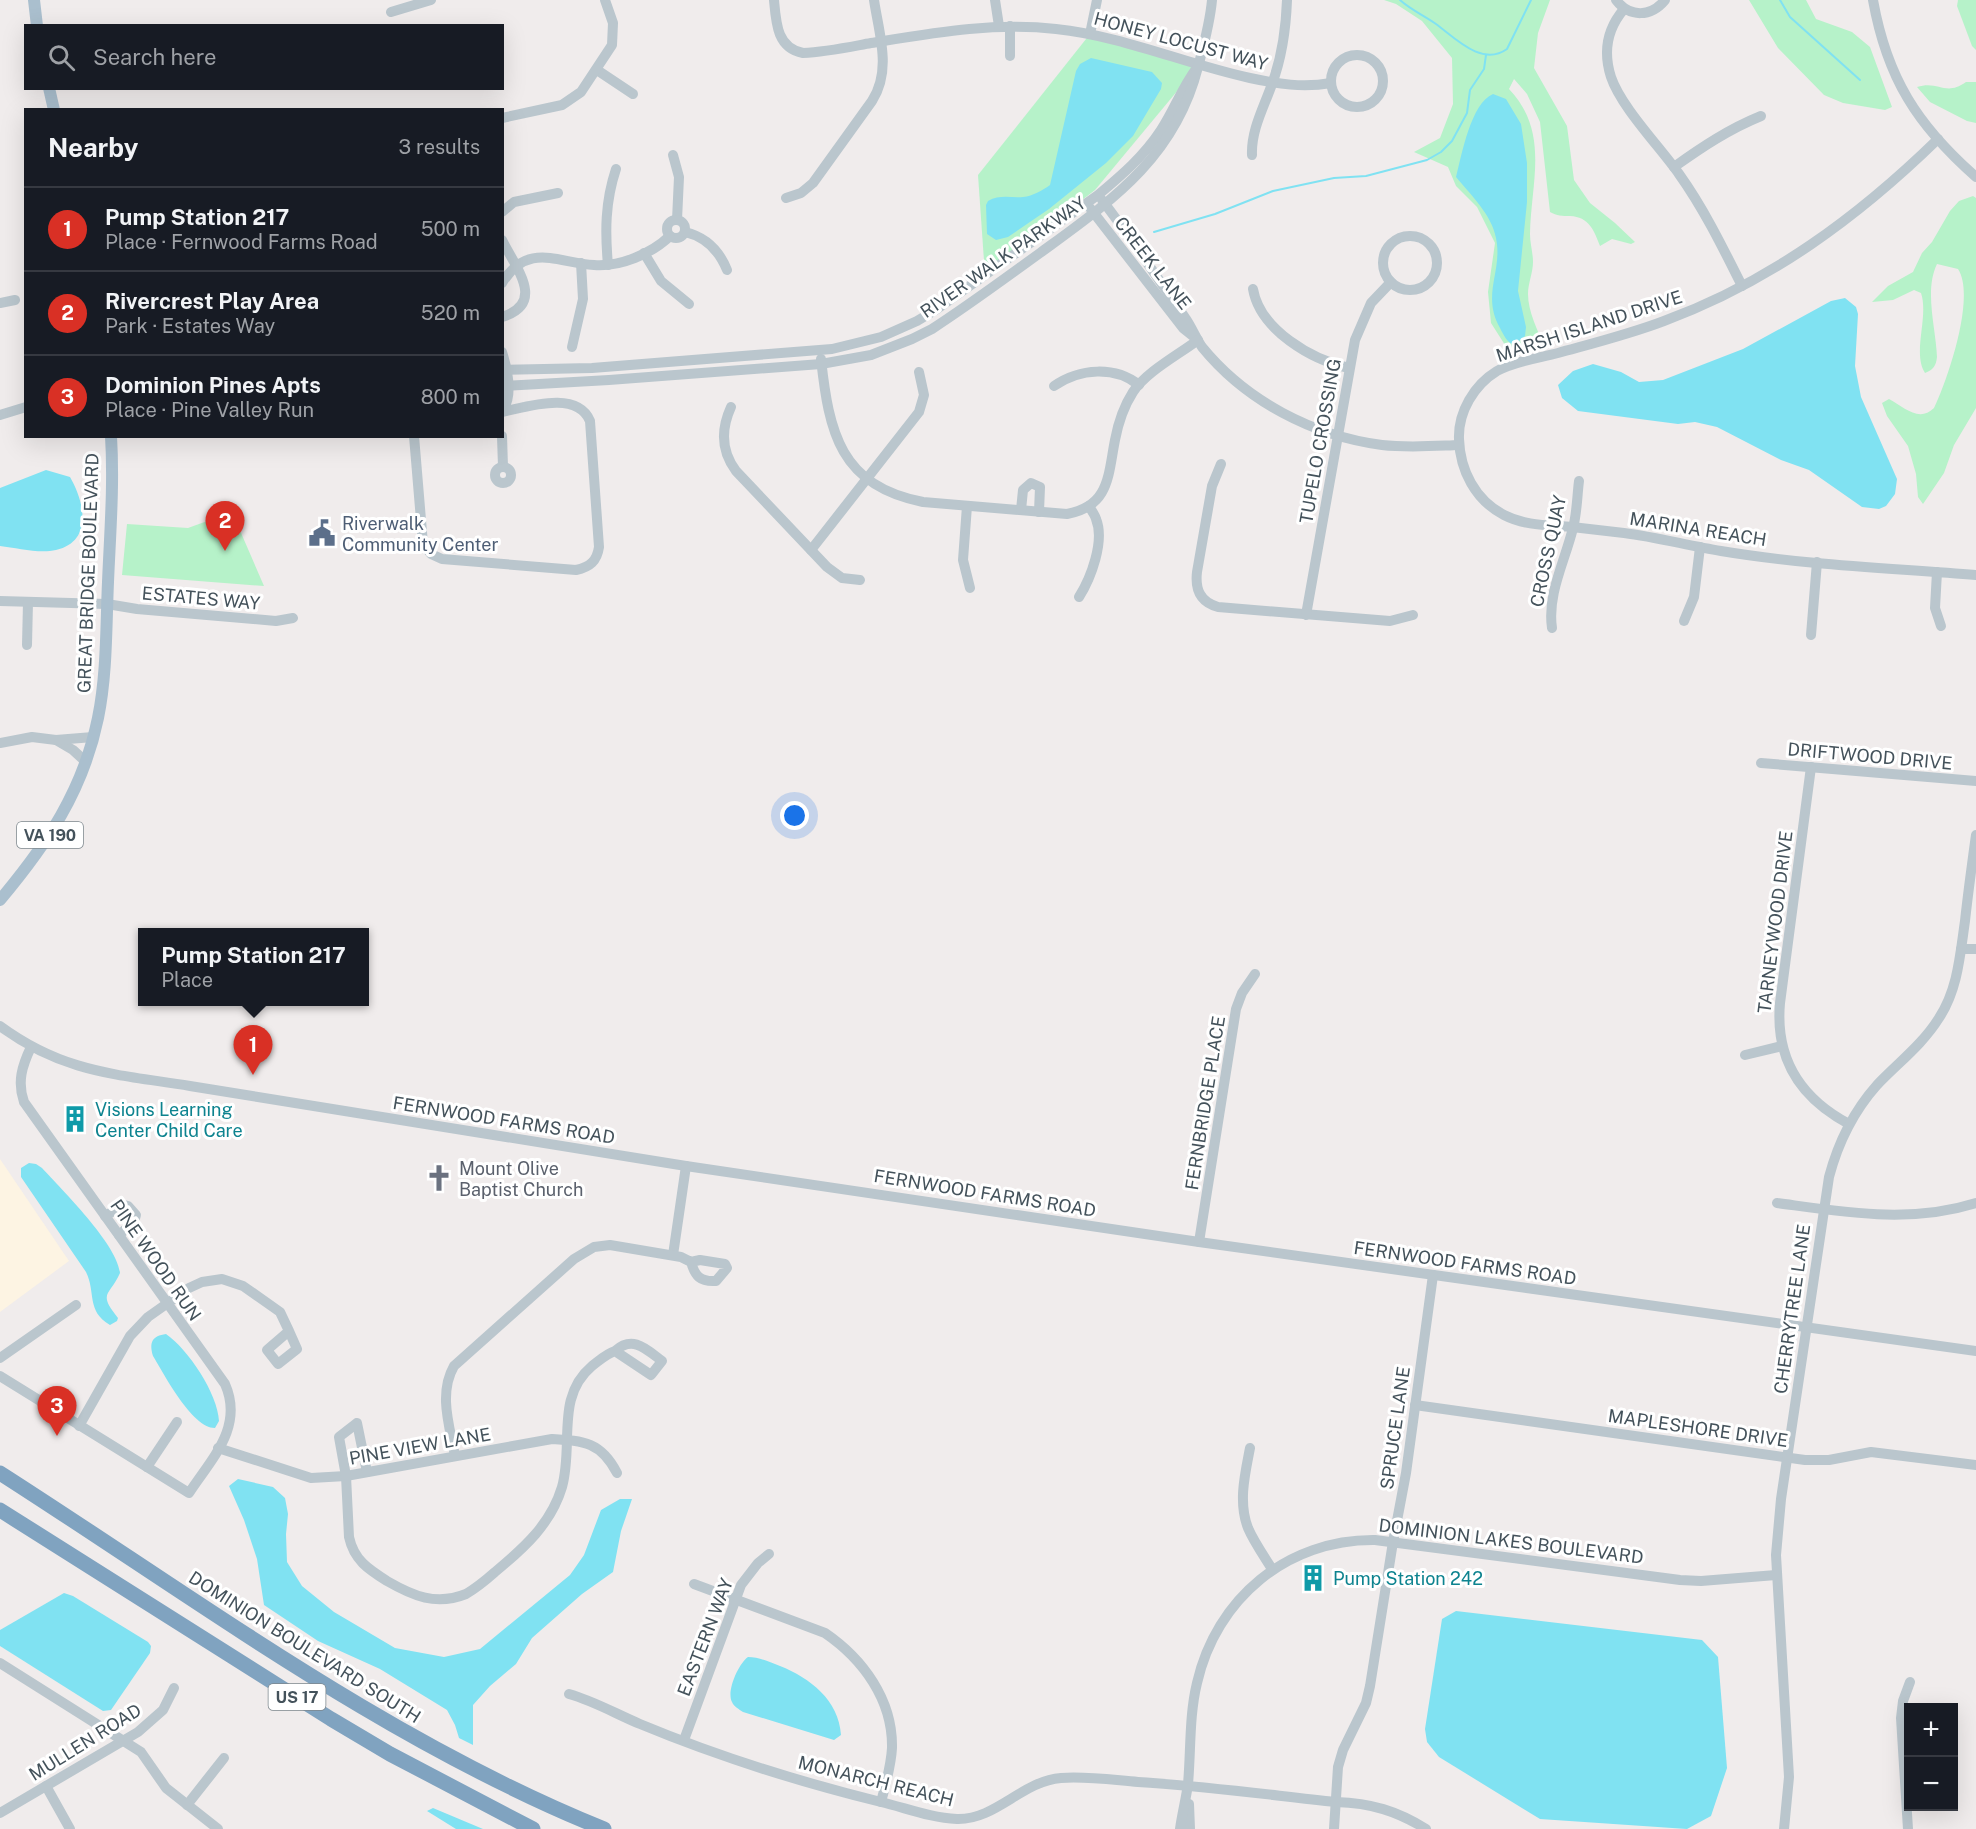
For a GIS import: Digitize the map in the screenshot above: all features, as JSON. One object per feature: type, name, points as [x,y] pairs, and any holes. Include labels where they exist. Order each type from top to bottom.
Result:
[{"type":"highway","name":"DOMINION BOULEVARD SOUTH","points":[[0,1471],[194,1601],[351,1702],[440,1753],[528,1797],[604,1829]]},
{"type":"highway","points":[[0,1510],[67,1554]]},
{"type":"highway","points":[[0,1516],[67,1554]]},
{"type":"highway","name":"US 17","points":[[67,1554],[351,1730],[428,1774],[533,1829]]},
{"type":"main road","points":[[34,0],[37,24]]},
{"type":"main road","points":[[49,90],[54,108]]},
{"type":"main road","name":"GREAT BRIDGE BOULEVARD","points":[[0,900],[28,867],[54,829],[70,800],[86,762],[93,736],[100,703],[108,604],[112,497],[111,438]]},
{"type":"street","points":[[391,12],[431,0]]},
{"type":"street","points":[[504,118],[562,105],[581,92],[608,54],[613,38],[613,23],[605,0]]},
{"type":"street","name":"HONEY LOCUST WAY","points":[[774,0],[779,34],[785,44],[796,52],[808,53],[939,32],[999,26],[1056,28],[1119,40],[1198,66],[1273,82],[1306,86],[1331,83]]},
{"type":"street","points":[[786,198],[801,193],[813,183],[876,94],[884,68],[874,0]]},
{"type":"street","points":[[995,0],[999,26]]},
{"type":"street","points":[[1090,34],[1096,0]]},
{"type":"street","name":"RIVER WALK PARKWAY","points":[[505,386],[620,380],[821,364],[871,355],[932,329],[1094,214],[1128,186],[1147,164],[1170,134],[1194,84],[1208,32],[1212,0]]},
{"type":"street","points":[[1252,156],[1251,145],[1255,129],[1273,82],[1281,51],[1287,0]]},
{"type":"street","points":[[1616,0],[1624,9],[1632,13],[1651,12],[1665,0]]},
{"type":"street","points":[[1873,0],[1883,44],[1895,77],[1912,107],[1938,139],[1976,177]]},
{"type":"street","points":[[1624,9],[1609,34],[1607,53],[1611,78],[1622,99],[1674,167],[1704,213],[1742,286]]},
{"type":"street","points":[[1010,56],[1011,26]]},
{"type":"street","points":[[1358,55],[1368,57],[1377,64],[1382,73],[1383,84],[1380,94],[1372,102],[1362,107],[1342,102],[1335,94],[1331,83],[1338,63],[1347,57],[1358,55]]},
{"type":"street","name":"RIVER WALK PARKWAY","points":[[505,370],[592,368],[819,350],[863,343],[881,337],[937,309],[1123,175],[1160,131],[1187,80],[1198,66]]},
{"type":"street","points":[[597,70],[633,94]]},
{"type":"street","points":[[1674,167],[1712,141],[1761,116]]},
{"type":"street","name":"MARSH ISLAND DRIVE","points":[[1459,445],[1459,428],[1468,401],[1479,386],[1497,372],[1519,363],[1614,338],[1665,321],[1742,286],[1839,226],[1894,181],[1938,139]]},
{"type":"street","points":[[673,155],[679,177],[677,220]]},
{"type":"street","points":[[608,265],[605,225],[616,169]]},
{"type":"street","points":[[504,210],[514,202],[558,192]]},
{"type":"street","name":"CREEK LANE","points":[[1098,195],[1189,323],[1198,340]]},
{"type":"street","name":"CREEK LANE","points":[[1086,203],[1183,328],[1198,340],[1228,374],[1263,401],[1306,425],[1362,442],[1396,446],[1459,445]]},
{"type":"street","points":[[673,220],[677,220],[683,223],[685,232],[677,239],[668,233],[668,225],[673,220]]},
{"type":"street","points":[[685,232],[708,242],[723,260],[727,270]]},
{"type":"street","points":[[1412,235],[1424,239],[1434,249],[1438,261],[1435,274],[1427,285],[1415,290],[1402,289],[1390,282],[1384,271],[1383,258],[1388,246],[1399,238],[1412,235]]},
{"type":"street","points":[[504,281],[516,267],[540,257],[608,265],[620,263],[644,253],[670,236]]},
{"type":"street","points":[[504,244],[524,282],[525,300],[520,309],[504,316]]},
{"type":"street","points":[[644,253],[661,281],[689,304]]},
{"type":"street","points":[[572,347],[583,299],[581,263]]},
{"type":"street","name":"TUPELO CROSSING","points":[[1306,615],[1355,340],[1371,303],[1390,282]]},
{"type":"street","points":[[1253,289],[1259,308],[1265,317],[1288,338],[1318,357],[1349,368]]},
{"type":"street","points":[[0,303],[15,300]]},
{"type":"street","points":[[819,350],[828,409],[835,436],[854,466],[887,492],[905,498],[967,506],[1066,514],[1089,506],[1105,488],[1117,430],[1132,394],[1139,385],[1198,340]]},
{"type":"street","points":[[504,409],[507,405],[505,370]]},
{"type":"street","points":[[811,550],[919,412],[924,395],[919,372]]},
{"type":"street","points":[[1054,386],[1074,375],[1112,372],[1129,377],[1139,385]]},
{"type":"street","points":[[414,438],[423,544],[431,554],[442,559],[576,570],[590,565],[599,547],[590,421],[587,414],[578,406],[566,403],[533,405],[504,411]]},
{"type":"street","points":[[731,407],[723,437],[726,454],[732,465],[835,574],[842,578],[860,580]]},
{"type":"street","points":[[0,415],[24,408]]},
{"type":"street","points":[[502,438],[503,467]]},
{"type":"street","name":"MARINA REACH","points":[[1459,445],[1464,471],[1483,500],[1506,516],[1529,523],[1627,533],[1731,552],[1817,562],[1976,575]]},
{"type":"street","points":[[1221,464],[1212,486],[1197,572],[1196,585],[1204,600],[1218,608],[1306,615],[1390,621],[1413,615]]},
{"type":"street","name":"CROSS QUAY","points":[[1552,628],[1550,611],[1552,599],[1574,527],[1579,482]]},
{"type":"street","points":[[1021,510],[1023,490],[1031,483],[1040,487],[1039,512]]},
{"type":"street","points":[[967,506],[963,560],[970,588]]},
{"type":"street","points":[[1079,597],[1093,571],[1098,538],[1097,519],[1089,506]]},
{"type":"street","points":[[1684,621],[1694,597],[1700,547]]},
{"type":"street","points":[[1811,635],[1817,562]]},
{"type":"street","points":[[1937,572],[1935,608],[1941,626]]},
{"type":"street","name":"ESTATES WAY","points":[[0,601],[108,604],[137,609],[264,620],[293,618]]},
{"type":"street","points":[[27,645],[28,602]]},
{"type":"street","points":[[0,743],[32,737],[56,740],[93,736]]},
{"type":"street","points":[[56,740],[73,750],[86,762]]},
{"type":"street","name":"DRIFTWOOD DRIVE","points":[[1761,763],[1976,781]]},
{"type":"street","name":"TARNEYWOOD DRIVE","points":[[1811,767],[1780,1003],[1779,1029],[1782,1046],[1792,1071],[1803,1089],[1822,1107],[1849,1124]]},
{"type":"street","name":"CHERRYTREE LANE","points":[[1784,1829],[1789,1777],[1776,1575],[1777,1544],[1823,1209],[1831,1168],[1849,1124],[1878,1085],[1922,1041],[1940,1017],[1952,991],[1961,949],[1976,835]]},
{"type":"street","points":[[1961,949],[1976,949]]},
{"type":"street","name":"FERNBRIDGE PLACE","points":[[1199,1242],[1236,1009],[1242,993],[1256,974]]},
{"type":"street","name":"FERNWOOD FARMS ROAD","points":[[0,1026],[31,1047],[79,1067],[130,1078],[181,1084],[686,1166],[1199,1242],[1976,1351]]},
{"type":"street","points":[[1745,1055],[1782,1046]]},
{"type":"street","name":"PINE WOOD RUN","points":[[31,1047],[20,1077],[24,1102],[225,1384],[229,1395],[232,1412],[230,1423],[218,1448],[189,1493],[147,1467]]},
{"type":"street","points":[[673,1255],[686,1166]]},
{"type":"street","points":[[1778,1203],[1899,1216],[1940,1212],[1976,1203]]},
{"type":"street","points":[[105,1216],[124,1205],[136,1215],[134,1222],[119,1235]]},
{"type":"street","points":[[455,1456],[445,1392],[449,1375],[457,1363],[585,1251],[610,1245],[673,1255],[691,1262]]},
{"type":"street","name":"SPRUCE LANE","points":[[1334,1829],[1336,1784],[1343,1750],[1359,1719],[1370,1686],[1392,1542],[1406,1473],[1433,1275]]},
{"type":"street","points":[[79,1426],[130,1336],[148,1317],[189,1288],[202,1282],[216,1279],[229,1280],[243,1286],[280,1312],[289,1331]]},
{"type":"street","points":[[0,1358],[76,1305]]},
{"type":"street","points":[[367,1472],[357,1423],[339,1437],[346,1476],[349,1537],[358,1560],[366,1568],[416,1596],[438,1600],[448,1599],[472,1590],[517,1555],[537,1534],[554,1508],[562,1487],[567,1462],[569,1412],[574,1388],[583,1374],[607,1353],[615,1351]]},
{"type":"street","points":[[0,1376],[147,1467],[177,1422]]},
{"type":"street","name":"MAPLESHORE DRIVE","points":[[1415,1405],[1788,1458],[1817,1461],[1871,1452],[1976,1465]]},
{"type":"street","name":"PINE VIEW LANE","points":[[218,1448],[311,1478],[346,1476],[552,1439],[577,1440],[595,1446],[605,1455],[617,1473]]},
{"type":"street","points":[[1250,1448],[1243,1498],[1247,1525],[1272,1569]]},
{"type":"street","name":"DOMINION LAKES BOULEVARD","points":[[1190,1829],[1188,1785],[1192,1714],[1197,1683],[1215,1633],[1228,1611],[1251,1586],[1272,1569],[1318,1548],[1355,1540],[1392,1542],[1680,1580],[1701,1581],[1776,1575]]},
{"type":"street","name":"EASTERN WAY","points":[[684,1740],[735,1598],[748,1573],[769,1554]]},
{"type":"street","points":[[694,1584],[825,1634],[841,1644],[870,1675],[886,1713],[892,1747],[881,1802]]},
{"type":"street","points":[[0,1663],[141,1752],[166,1788],[218,1829]]},
{"type":"street","points":[[1908,1829],[1901,1718],[1903,1701],[1910,1682]]},
{"type":"street","name":"MULLEN ROAD","points":[[0,1813],[125,1740],[163,1710],[174,1688]]},
{"type":"street","name":"MONARCH REACH","points":[[569,1694],[591,1700],[640,1724],[754,1765],[881,1802],[947,1818],[970,1818],[999,1806],[1036,1784],[1059,1778],[1188,1785],[1359,1803],[1404,1815],[1426,1829]]},
{"type":"street","points":[[188,1805],[224,1758]]},
{"type":"street","name":"DOMINION LAKES BOULEVARD","points":[[1180,1829],[1188,1785]]},
{"type":"street","points":[[46,1786],[70,1829]]},
{"type":"shaded area","points":[[0,1159],[69,1261],[0,1312]]},
{"type":"green space","points":[[1384,0],[1550,0],[1538,33],[1534,68],[1567,126],[1574,180],[1590,203],[1635,242],[1631,244],[1612,239],[1600,246],[1590,225],[1582,219],[1550,212],[1540,122],[1527,94],[1514,79],[1509,89],[1522,105],[1530,122],[1534,140],[1535,177],[1530,234],[1533,262],[1528,301],[1544,347],[1512,356],[1491,323],[1488,292],[1495,243],[1477,207],[1456,186],[1448,167],[1414,152],[1440,138],[1453,104],[1452,58],[1422,21],[1396,4]]},
{"type":"green space","points":[[1749,0],[1806,0],[1816,19],[1852,32],[1870,47],[1892,107],[1885,110],[1843,103],[1824,95],[1778,48]]},
{"type":"green space","points":[[1958,0],[1976,0],[1976,50],[1972,46],[1957,6]]},
{"type":"green space","points":[[1090,34],[1198,66],[1095,190],[985,275],[978,175]]},
{"type":"green space","points":[[1966,82],[1976,82],[1976,123],[1967,121],[1930,102],[1917,87],[1931,85],[1953,88]]},
{"type":"green space","points":[[1973,196],[1976,198],[1976,408],[1954,445],[1944,473],[1923,504],[1918,497],[1916,474],[1908,446],[1887,416],[1882,403],[1889,399],[1917,414],[1923,414],[1934,408],[1958,338],[1964,298],[1963,282],[1958,269],[1937,264],[1931,286],[1931,298],[1937,357],[1934,367],[1925,373],[1920,355],[1923,313],[1921,293],[1914,290],[1893,300],[1872,302],[1888,286],[1913,272],[1922,253],[1932,242],[1950,211],[1959,201]]},
{"type":"green space","points":[[232,512],[264,586],[122,575],[127,524],[188,528]]},
{"type":"water","points":[[1091,58],[1152,72],[1162,83],[1161,89],[1133,136],[1106,163],[1049,209],[1008,237],[996,240],[987,234],[986,205],[988,201],[1001,197],[1027,196],[1050,185],[1076,71],[1080,64]]},
{"type":"water","points":[[1493,94],[1506,99],[1521,124],[1527,163],[1527,202],[1518,291],[1526,327],[1525,336],[1514,345],[1503,334],[1492,304],[1497,262],[1494,229],[1480,205],[1456,177],[1473,118],[1485,99]]},
{"type":"water","points":[[1845,298],[1856,307],[1858,314],[1855,366],[1861,397],[1897,479],[1895,494],[1886,506],[1879,509],[1862,507],[1809,470],[1781,460],[1717,427],[1695,422],[1678,424],[1578,411],[1562,398],[1558,385],[1573,371],[1593,364],[1621,372],[1639,382],[1663,380],[1743,349],[1831,301]]},
{"type":"water","points":[[46,470],[70,477],[75,487],[82,508],[81,529],[76,538],[68,545],[50,551],[0,546],[0,488]]},
{"type":"water","points":[[29,1163],[42,1168],[75,1204],[100,1233],[117,1261],[120,1273],[107,1294],[107,1298],[118,1318],[110,1325],[102,1320],[94,1307],[86,1272],[21,1177],[21,1168]]},
{"type":"water","points":[[166,1334],[192,1361],[208,1386],[219,1421],[215,1428],[206,1426],[188,1410],[153,1356],[151,1347],[153,1340]]},
{"type":"water","points":[[238,1479],[273,1487],[285,1498],[288,1514],[287,1562],[302,1586],[334,1612],[395,1648],[444,1657],[480,1649],[570,1575],[584,1555],[601,1510],[620,1499],[632,1499],[621,1531],[613,1572],[582,1594],[532,1638],[516,1664],[490,1686],[473,1705],[473,1745],[459,1738],[447,1710],[380,1669],[318,1641],[264,1605],[257,1559],[244,1520],[229,1486]]},
{"type":"water","points":[[64,1593],[73,1596],[151,1646],[150,1653],[111,1710],[103,1711],[0,1646],[0,1630]]},
{"type":"water","points":[[1456,1611],[1702,1640],[1718,1657],[1727,1768],[1711,1816],[1687,1829],[1540,1819],[1439,1757],[1427,1742],[1425,1729],[1442,1619]]},
{"type":"water","points":[[748,1657],[780,1666],[812,1684],[829,1701],[835,1711],[841,1735],[834,1740],[743,1712],[735,1707],[731,1697],[732,1685],[737,1671]]},
{"type":"water","points":[[433,1808],[483,1829],[456,1829],[427,1811]]},
{"type":"waterway","points":[[1400,0],[1460,43],[1488,55],[1498,54],[1507,49],[1531,0]]},
{"type":"waterway","points":[[1780,0],[1790,17],[1860,80]]},
{"type":"waterway","points":[[1154,232],[1215,214],[1273,191],[1334,178],[1366,176],[1427,160],[1441,152],[1452,141],[1467,113],[1470,90],[1484,69],[1486,55]]},
{"type":"place","name":"Riverwalk Community Center","points":[[322,533]]},
{"type":"place","name":"Rivercrest Play Area","points":[[225,551]]},
{"type":"place","name":"Pump Station 217","points":[[253,1075]]},
{"type":"place","name":"Visions Learning Center Child Care","points":[[75,1119]]},
{"type":"place","name":"Mount Olive Baptist Church","points":[[439,1178]]},
{"type":"place","name":"Dominion Pines Apts","points":[[57,1436]]},
{"type":"place","name":"Pump Station 242","points":[[1313,1578]]}]
